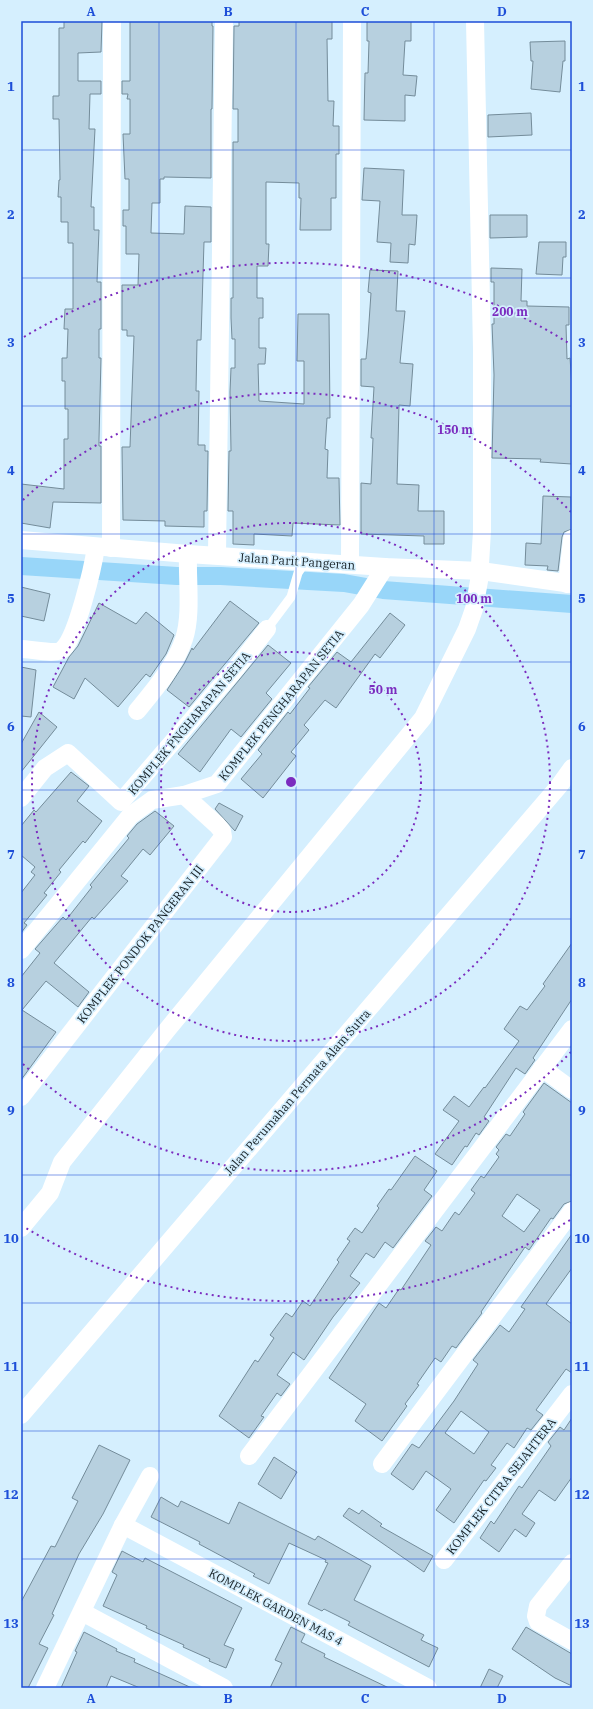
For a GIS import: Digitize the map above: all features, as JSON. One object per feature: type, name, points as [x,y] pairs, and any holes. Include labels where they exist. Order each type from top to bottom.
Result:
[{"type":"street","points":[[21,649],[56,652],[63,649],[69,639],[101,551],[112,21]]},
{"type":"street","points":[[217,555],[224,21]]},
{"type":"street","points":[[350,564],[352,21]]},
{"type":"street","points":[[21,1228],[50,1193],[62,1162],[66,1156],[167,1030],[423,718],[467,629],[474,609],[480,576],[482,349],[474,21]]},
{"type":"street","points":[[569,584],[572,539]]},
{"type":"street","name":"Jalan Parit Pangeran","points":[[21,540],[101,551],[188,559],[217,555],[302,567],[350,564],[382,571],[480,576],[569,584]]},
{"type":"street","points":[[137,711],[166,674],[184,639],[188,592],[188,559]]},
{"type":"street","name":"KOMPLEK PENGHARAPAN SETIA","points":[[21,950],[130,816],[152,800],[184,795],[217,784],[361,605],[382,571]]},
{"type":"street","name":"KOMPLEK PNGHARAPAN SETIA","points":[[21,798],[45,768],[68,753],[121,802],[233,672],[267,629]]},
{"type":"street","name":"Jalan Perumahan Permata Alam Sutra","points":[[21,1415],[559,786],[572,768]]},
{"type":"street","name":"KOMPLEK PONDOK PANGERAN III","points":[[21,1097],[223,837],[222,831],[217,825],[184,795]]},
{"type":"street","points":[[249,1456],[572,1030]]},
{"type":"street","points":[[542,1068],[572,1090]]},
{"type":"street","points":[[382,1464],[572,1211]]},
{"type":"street","name":"KOMPLEK CITRA SEJAHTERA","points":[[444,1560],[572,1394]]},
{"type":"street","points":[[45,1688],[123,1525],[150,1476]]},
{"type":"street","name":"KOMPLEK GARDEN MAS 4","points":[[123,1525],[428,1688]]},
{"type":"street","points":[[572,1563],[538,1606],[536,1616],[538,1622],[572,1640]]},
{"type":"street","points":[[82,1612],[224,1688]]},
{"type":"lane","points":[[267,629],[291,597],[302,567]]},
{"type":"building","points":[[64,21],[102,21],[101,52],[78,53],[78,81],[101,81],[101,94],[90,94],[89,129],[95,129],[91,207],[94,207],[94,230],[99,230],[97,282],[101,282],[101,329],[99,329],[99,358],[101,358],[99,446],[101,446],[101,503],[53,502],[50,528],[21,523],[21,484],[64,489],[64,439],[68,439],[68,409],[65,409],[65,381],[62,381],[62,358],[67,358],[68,329],[64,329],[65,309],[73,309],[73,243],[68,243],[68,222],[61,222],[61,197],[58,197],[60,180],[59,119],[53,119],[53,96],[59,96],[59,28],[64,28]]},
{"type":"building","points":[[130,21],[212,21],[213,26],[211,178],[164,177],[164,179],[160,179],[160,203],[152,203],[151,233],[184,234],[185,206],[211,207],[211,242],[204,242],[201,340],[197,340],[196,391],[199,391],[198,445],[205,445],[205,451],[208,451],[207,511],[204,511],[204,527],[165,526],[165,521],[123,520],[122,447],[130,447],[134,336],[127,336],[127,330],[122,330],[122,285],[138,285],[139,254],[126,254],[126,226],[123,226],[123,210],[129,210],[129,179],[125,179],[123,134],[130,134],[130,99],[127,99],[128,94],[122,94],[122,81],[130,81]]},
{"type":"building","points":[[239,21],[332,21],[332,39],[327,39],[328,101],[334,101],[333,126],[339,126],[339,154],[336,154],[336,198],[331,198],[331,230],[300,230],[301,198],[299,198],[299,183],[266,182],[266,244],[269,244],[268,266],[257,266],[257,298],[263,298],[263,318],[259,318],[259,348],[266,348],[265,364],[258,364],[259,401],[304,404],[304,361],[297,361],[298,314],[329,314],[330,418],[327,418],[325,449],[328,450],[327,478],[339,478],[340,525],[293,523],[292,536],[254,534],[254,545],[233,544],[233,511],[228,511],[229,451],[231,451],[231,368],[235,368],[235,339],[232,339],[231,318],[231,298],[233,298],[233,142],[238,142],[238,109],[233,109],[234,26],[239,26]]},
{"type":"building","points":[[367,21],[411,21],[411,41],[405,41],[403,75],[417,76],[415,96],[405,95],[405,121],[364,120],[365,73],[368,73],[369,41],[367,41]]},
{"type":"building","points":[[565,41],[565,61],[563,61],[560,92],[531,89],[533,61],[531,61],[530,42]]},
{"type":"building","points":[[531,113],[532,135],[488,137],[488,115]]},
{"type":"building","points":[[364,168],[404,170],[402,215],[417,215],[415,245],[409,244],[408,263],[390,262],[391,243],[377,242],[380,201],[362,200]]},
{"type":"building","points":[[490,215],[527,215],[527,237],[490,238]]},
{"type":"building","points":[[539,242],[566,242],[566,257],[563,257],[562,275],[536,274]]},
{"type":"building","points":[[491,268],[522,269],[521,301],[527,301],[527,306],[569,307],[569,325],[566,325],[567,359],[570,358],[572,386],[572,464],[540,462],[541,459],[492,458],[494,375],[492,324],[494,324],[494,282],[491,282]]},
{"type":"building","points":[[370,270],[398,271],[396,311],[405,311],[400,363],[413,364],[410,406],[399,405],[397,484],[419,485],[418,511],[444,511],[444,544],[424,544],[424,536],[361,534],[361,483],[371,484],[373,438],[371,438],[374,387],[361,386],[361,359],[366,359],[368,337],[371,293],[368,292]]},
{"type":"building","points":[[543,496],[571,497],[572,529],[564,532],[562,537],[558,571],[547,570],[548,566],[525,565],[526,543],[541,544]]},
{"type":"building","points":[[21,587],[50,594],[44,621],[21,616]]},
{"type":"building","points":[[230,601],[259,623],[189,707],[167,690],[184,664],[192,648],[193,650]]},
{"type":"building","points":[[99,603],[136,624],[146,612],[174,635],[166,654],[150,677],[146,674],[118,707],[85,678],[74,699],[53,687],[69,657],[78,646]]},
{"type":"building","points":[[390,613],[405,625],[380,658],[375,654],[336,708],[325,700],[304,725],[309,730],[291,752],[296,756],[263,798],[241,779],[262,754],[258,750],[288,712],[290,714],[310,688],[308,687],[337,652],[351,662]]},
{"type":"building","points":[[268,645],[291,663],[266,693],[272,699],[241,737],[231,729],[200,772],[178,754]]},
{"type":"building","points":[[21,667],[36,670],[31,717],[21,716]]},
{"type":"building","points":[[39,712],[57,727],[21,772],[21,744]]},
{"type":"building","points":[[71,772],[89,786],[77,801],[102,821],[85,843],[83,841],[59,870],[61,872],[44,893],[47,895],[24,923],[27,925],[21,933],[21,893],[35,875],[31,872],[35,867],[21,855],[21,826],[34,810],[36,812]]},
{"type":"building","points":[[219,803],[243,816],[235,831],[215,809]]},
{"type":"building","points":[[155,811],[174,826],[150,855],[143,849],[121,876],[128,881],[94,919],[92,917],[54,963],[89,992],[78,1007],[46,981],[22,1010],[56,1032],[21,1080],[21,977],[40,953],[35,949],[63,917],[66,920],[92,887],[90,885],[129,838],[127,836],[137,824]]},
{"type":"building","points":[[572,943],[572,999],[533,1058],[535,1060],[525,1074],[516,1068],[484,1117],[489,1121],[479,1135],[476,1133],[467,1147],[465,1146],[452,1165],[435,1154],[459,1121],[443,1110],[454,1096],[469,1107],[484,1087],[485,1088],[519,1041],[504,1029],[520,1006],[527,1010],[545,986],[543,984]]},
{"type":"building","points":[[544,1083],[572,1103],[572,1201],[564,1204],[553,1219],[551,1218],[529,1250],[525,1247],[481,1312],[482,1313],[456,1348],[452,1346],[441,1362],[435,1358],[417,1384],[419,1385],[405,1404],[407,1406],[382,1441],[355,1421],[366,1404],[329,1378],[379,1303],[386,1308],[399,1289],[401,1290],[431,1245],[425,1241],[436,1227],[442,1231],[455,1212],[459,1215],[475,1193],[471,1190],[481,1176],[484,1178],[499,1157],[496,1154],[499,1150],[496,1147],[506,1134],[510,1136],[525,1114],[523,1112]],"holes":[[[517,1194],[540,1210],[524,1232],[502,1216]]]},
{"type":"building","points":[[415,1156],[437,1171],[424,1190],[432,1196],[393,1248],[385,1242],[374,1258],[366,1253],[350,1276],[360,1283],[333,1317],[304,1360],[293,1352],[277,1375],[290,1384],[281,1396],[277,1393],[261,1416],[264,1417],[249,1438],[219,1416],[255,1360],[258,1362],[274,1338],[270,1335],[286,1313],[292,1317],[303,1301],[310,1306],[339,1262],[337,1260],[350,1241],[347,1239],[355,1228],[362,1233],[379,1208],[377,1206],[389,1189],[391,1190]]},
{"type":"building","points":[[572,1234],[572,1268],[546,1304],[572,1324],[572,1373],[566,1369],[536,1410],[543,1415],[531,1430],[527,1428],[514,1448],[507,1443],[491,1465],[496,1468],[486,1481],[484,1480],[454,1523],[436,1510],[451,1489],[426,1471],[413,1490],[391,1474],[412,1444],[419,1448],[454,1401],[478,1364],[473,1360],[500,1325],[509,1332],[525,1309],[521,1307]],"holes":[[[461,1411],[489,1432],[474,1454],[445,1433]]]},
{"type":"building","points":[[572,1418],[572,1477],[555,1501],[539,1490],[522,1514],[535,1523],[526,1537],[515,1529],[499,1552],[480,1538],[491,1521],[494,1524],[519,1486],[522,1488],[551,1446],[548,1442],[560,1427],[564,1430]]},
{"type":"building","points":[[99,1445],[130,1460],[103,1514],[79,1554],[52,1614],[54,1615],[39,1644],[48,1648],[28,1688],[21,1688],[21,1602],[51,1546],[55,1547],[78,1501],[72,1498]]},
{"type":"building","points":[[274,1457],[297,1472],[281,1499],[258,1484]]},
{"type":"building","points":[[161,1497],[178,1507],[181,1501],[229,1524],[239,1502],[315,1540],[318,1536],[371,1566],[354,1600],[424,1635],[421,1640],[438,1648],[429,1667],[348,1625],[350,1622],[324,1609],[322,1611],[308,1604],[328,1563],[325,1562],[326,1560],[289,1543],[269,1584],[253,1576],[255,1574],[199,1544],[200,1542],[151,1517]]},
{"type":"building","points":[[349,1508],[359,1514],[362,1510],[382,1524],[380,1526],[433,1556],[424,1572],[343,1516]]},
{"type":"building","points":[[122,1551],[143,1562],[145,1558],[242,1608],[224,1645],[234,1649],[226,1668],[183,1647],[184,1645],[146,1628],[147,1626],[103,1606],[117,1575],[112,1572]]},
{"type":"building","points":[[291,1627],[305,1634],[301,1642],[325,1654],[324,1657],[389,1688],[270,1688],[282,1663],[275,1660]]},
{"type":"building","points":[[526,1627],[572,1654],[572,1686],[555,1678],[512,1649]]},
{"type":"building","points":[[84,1632],[117,1649],[116,1651],[135,1659],[134,1662],[192,1688],[140,1688],[111,1676],[106,1688],[61,1688]]},
{"type":"building","points":[[489,1669],[503,1676],[497,1688],[480,1688]]},
{"type":"waterway","points":[[21,566],[177,576],[221,576],[344,583],[383,590],[572,604]]}]
